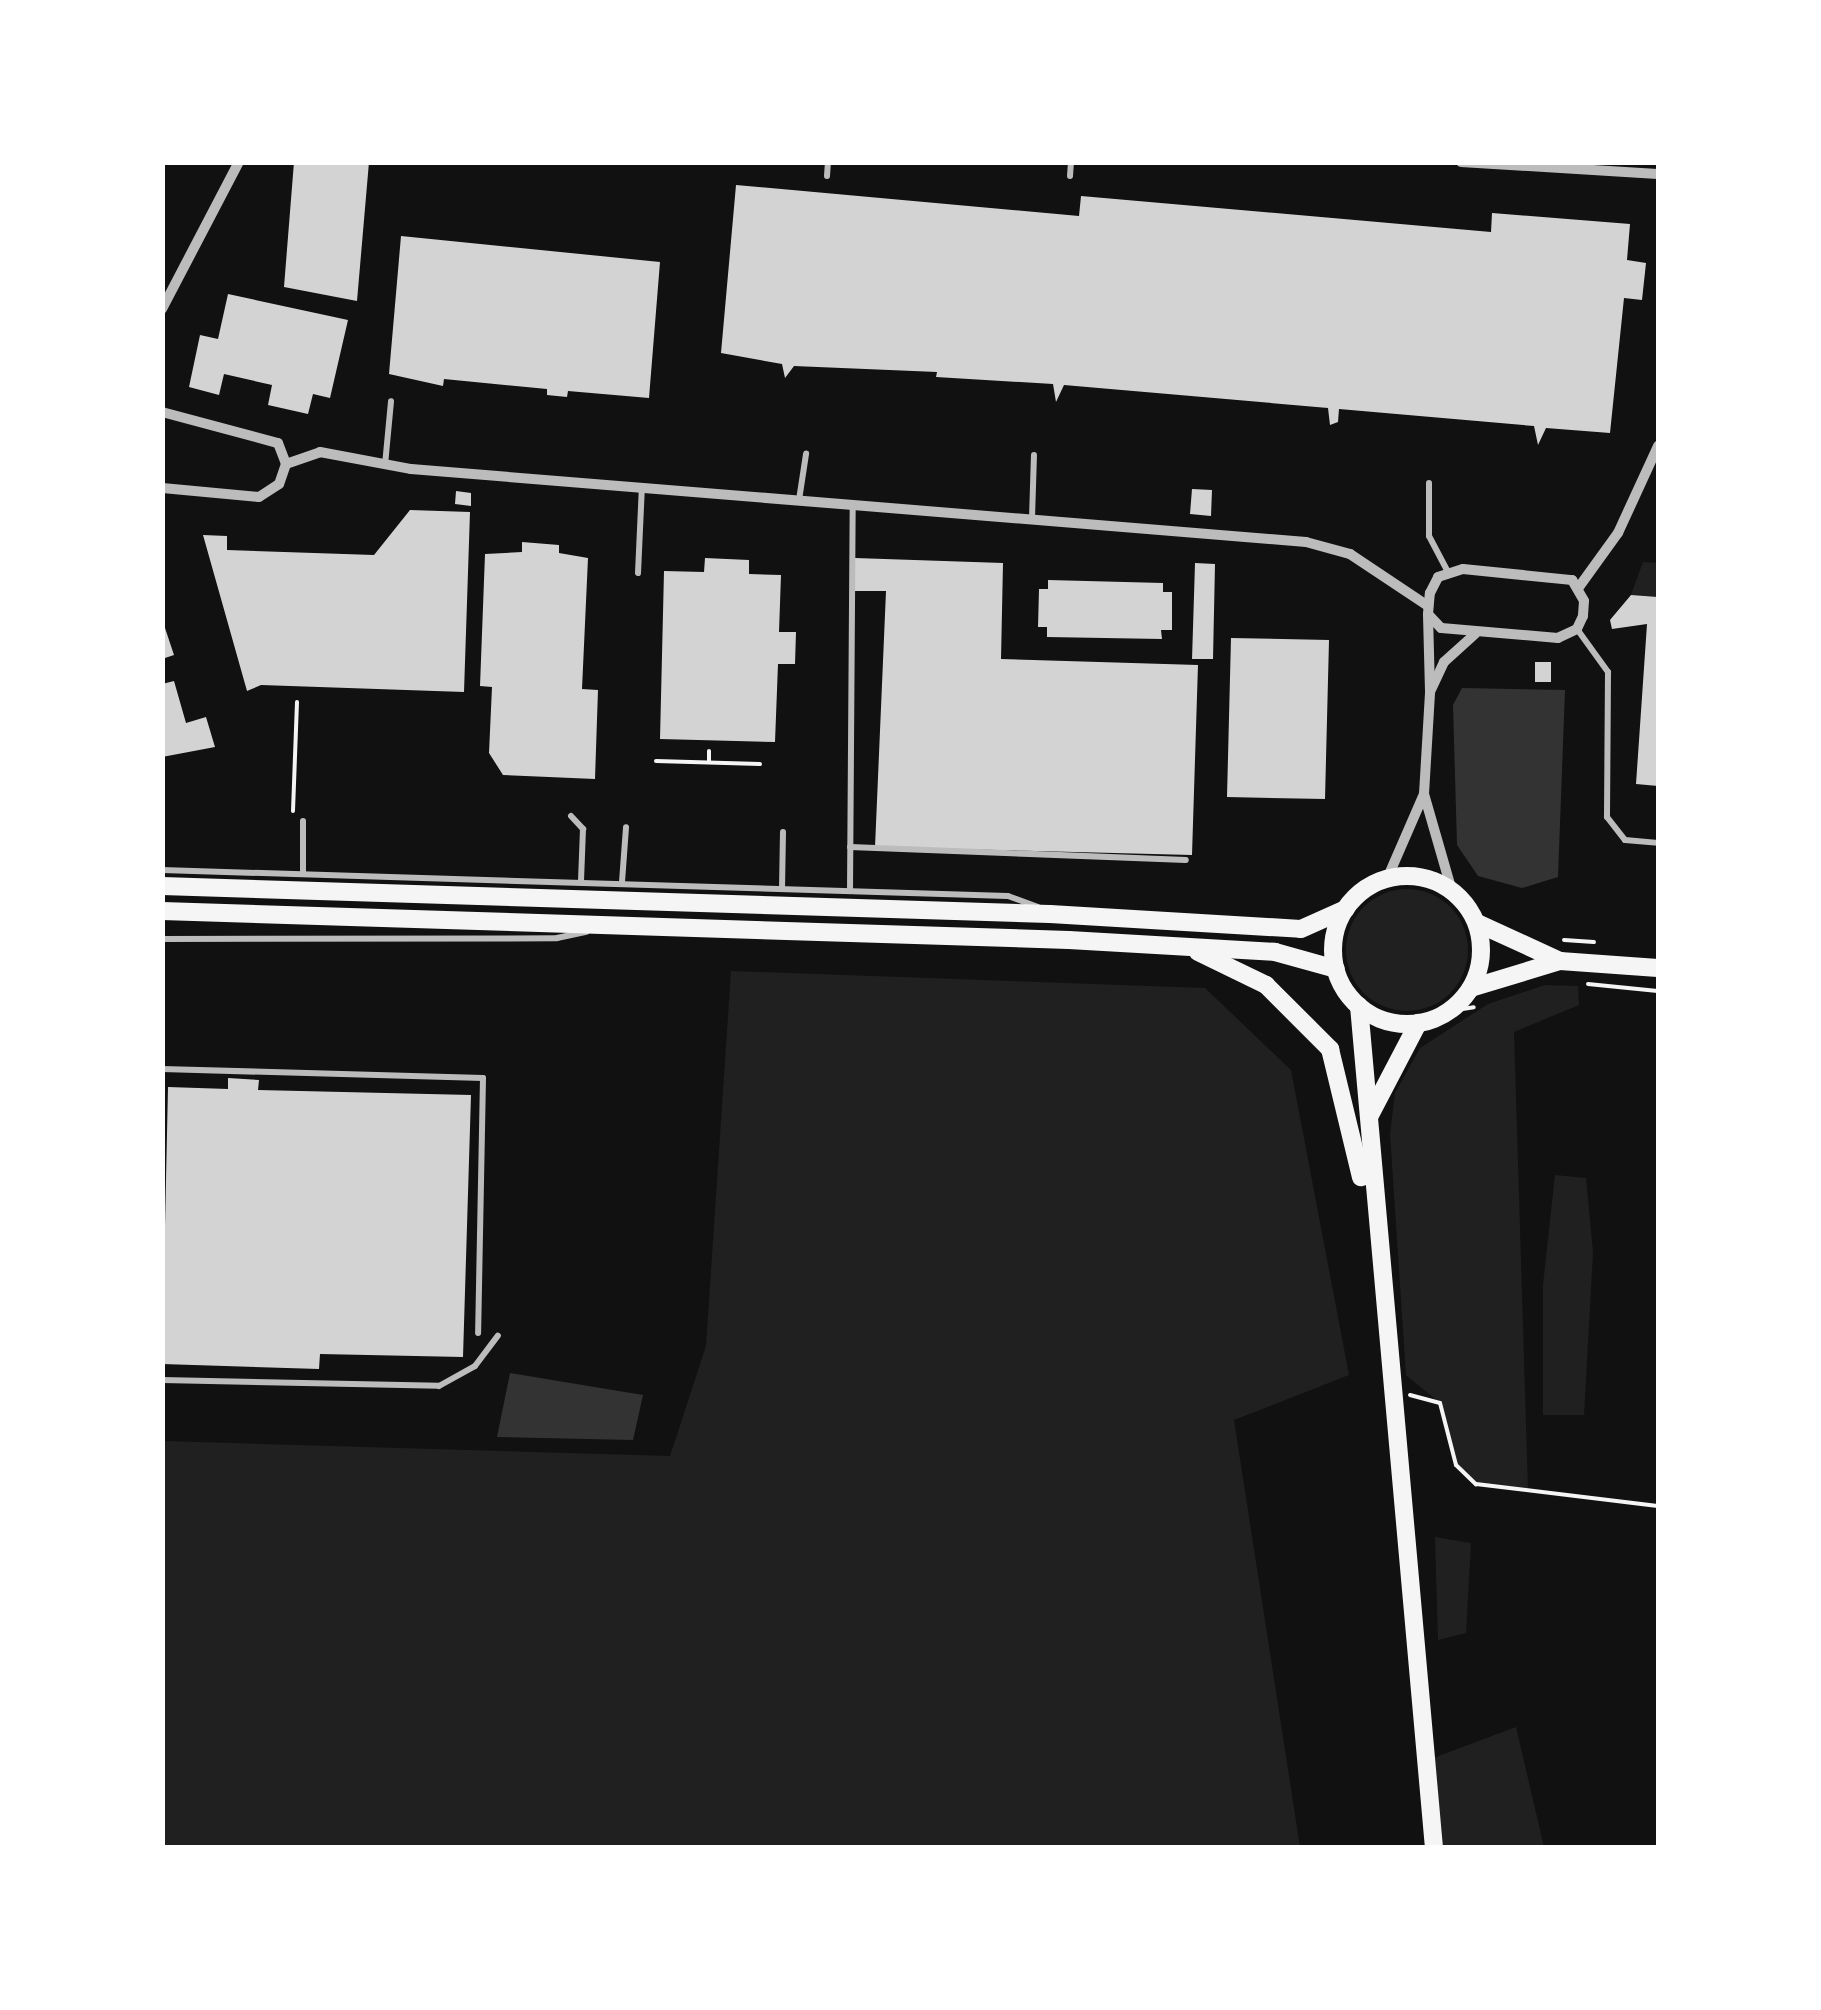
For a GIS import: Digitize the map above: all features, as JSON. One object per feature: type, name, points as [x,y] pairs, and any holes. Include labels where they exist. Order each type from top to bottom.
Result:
[{"type":"main road","points":[[162,886],[1050,914],[1301,929],[1346,909],[1387,879],[1428,879],[1452,891],[1476,923],[1560,961],[1658,968]]},
{"type":"main road","points":[[1346,909],[1336,932],[1336,969],[1358,1006],[1377,1254],[1434,1848]]},
{"type":"main road","points":[[162,911],[1189,947],[1303,956],[1336,969]]},
{"type":"main road","points":[[1476,923],[1478,994]]},
{"type":"main road","points":[[1189,947],[1266,985],[1330,1049],[1377,1254]]},
{"type":"main road","points":[[1358,1006],[1386,1021],[1418,1023],[1560,961]]},
{"type":"main road","points":[[1368,1120],[1418,1023]]},
{"type":"street","points":[[162,309],[239,162]]},
{"type":"street","points":[[1461,162],[1658,174]]},
{"type":"street","points":[[162,412],[278,443],[286,464],[279,484],[259,497],[162,488]]},
{"type":"street","points":[[1580,587],[1618,533],[1658,446]]},
{"type":"street","points":[[286,464],[320,452],[386,466],[642,484],[1329,545],[1379,569],[1428,610],[1441,628],[1475,634],[1558,638],[1577,629],[1584,601],[1580,587],[1562,577],[1448,572],[1434,585],[1428,610],[1430,692],[1424,794],[1452,891]]},
{"type":"street","points":[[1430,692],[1444,662],[1475,634]]},
{"type":"street","points":[[1387,879],[1424,794]]},
{"type":"lane","points":[[827,176],[828,162]]},
{"type":"lane","points":[[1070,176],[1071,162]]},
{"type":"lane","points":[[386,466],[391,401]]},
{"type":"lane","points":[[799,500],[806,454]]},
{"type":"lane","points":[[1032,518],[1034,455]]},
{"type":"lane","points":[[638,573],[642,484]]},
{"type":"lane","points":[[1430,484],[1429,536],[1448,572]]},
{"type":"lane","points":[[850,891],[853,504]]},
{"type":"lane","points":[[1577,629],[1608,672],[1607,816],[1625,840],[1658,843]]},
{"type":"lane","points":[[572,816],[583,828],[582,880]]},
{"type":"lane","points":[[303,821],[304,874]]},
{"type":"lane","points":[[622,882],[626,827]]},
{"type":"lane","points":[[782,888],[783,832]]},
{"type":"lane","points":[[850,848],[1186,860]]},
{"type":"lane","points":[[162,870],[1008,896],[1050,914]]},
{"type":"lane","points":[[162,939],[557,938],[617,925]]},
{"type":"lane","points":[[162,1070],[483,1078],[478,1332]]},
{"type":"lane","points":[[162,1380],[439,1386],[474,1366],[498,1336]]},
{"type":"path","points":[[293,820],[297,702]]},
{"type":"path","points":[[708,762],[709,751]]},
{"type":"path","points":[[656,761],[760,764]]},
{"type":"path","points":[[1562,940],[1601,943]]},
{"type":"path","points":[[1586,984],[1658,990]]},
{"type":"path","points":[[1450,1011],[1478,994]]},
{"type":"path","points":[[1390,1392],[1440,1403],[1456,1465],[1476,1484],[1658,1506]]},
{"type":"shaded area","points":[[1643,562],[1658,563],[1658,597],[1631,595]]},
{"type":"shaded area","points":[[1462,688],[1565,690],[1558,877],[1522,888],[1478,876],[1457,845],[1453,705]]},
{"type":"shaded area","points":[[1407,889],[1430,894],[1450,907],[1463,927],[1468,950],[1463,973],[1450,993],[1430,1006],[1407,1011],[1384,1006],[1364,993],[1351,973],[1346,950],[1351,927],[1364,907],[1384,894]]},
{"type":"shaded area","points":[[731,971],[1205,988],[1291,1070],[1349,1375],[1234,1420],[1300,1847],[163,1847],[163,1441],[670,1456],[706,1346]]},
{"type":"shaded area","points":[[1545,985],[1578,986],[1579,1005],[1514,1032],[1528,1490],[1476,1484],[1456,1465],[1440,1403],[1406,1375],[1390,1134],[1395,1093],[1420,1048],[1488,1004]]},
{"type":"shaded area","points":[[1555,1175],[1586,1178],[1593,1252],[1584,1415],[1543,1415],[1543,1285]]},
{"type":"shaded area","points":[[510,1373],[643,1395],[633,1440],[497,1437]]},
{"type":"shaded area","points":[[1435,1537],[1471,1543],[1466,1633],[1438,1640]]},
{"type":"shaded area","points":[[1516,1727],[1544,1847],[1433,1847],[1425,1761]]},
{"type":"building","points":[[294,162],[369,162],[357,301],[284,287]]},
{"type":"building","points":[[736,185],[1079,216],[1081,196],[1491,232],[1492,213],[1630,224],[1627,260],[1646,263],[1642,300],[1624,298],[1610,433],[1546,428],[1538,445],[1534,426],[1339,409],[1338,422],[1330,425],[1328,408],[1064,385],[1056,402],[1053,384],[936,377],[937,372],[794,366],[785,378],[782,364],[721,353]]},
{"type":"building","points":[[401,236],[660,262],[649,398],[568,391],[567,397],[547,395],[547,389],[444,379],[443,386],[389,374]]},
{"type":"building","points":[[228,294],[348,320],[330,398],[313,394],[308,414],[268,405],[272,385],[224,374],[219,395],[189,387],[200,335],[218,339]]},
{"type":"building","points":[[1192,489],[1212,490],[1211,516],[1190,514]]},
{"type":"building","points":[[456,491],[471,493],[471,506],[455,504]]},
{"type":"building","points":[[410,510],[470,512],[464,692],[261,685],[247,691],[203,535],[227,536],[227,550],[374,555]]},
{"type":"building","points":[[522,542],[559,545],[559,553],[588,558],[582,689],[598,690],[595,779],[503,775],[489,753],[492,687],[480,686],[485,554],[522,552]]},
{"type":"building","points":[[705,558],[749,560],[749,574],[781,575],[779,632],[796,632],[795,664],[778,664],[775,742],[660,739],[664,571],[704,572]]},
{"type":"building","points":[[855,558],[1003,563],[1001,659],[1198,665],[1192,855],[875,847],[886,591],[854,591]]},
{"type":"building","points":[[1195,563],[1215,564],[1213,659],[1192,659]]},
{"type":"building","points":[[1048,580],[1163,583],[1163,592],[1172,592],[1172,630],[1161,630],[1162,639],[1047,637],[1047,627],[1038,627],[1039,589],[1048,589]]},
{"type":"building","points":[[1631,595],[1658,597],[1658,786],[1636,784],[1647,624],[1612,629],[1610,620]]},
{"type":"building","points":[[162,619],[174,655],[162,659]]},
{"type":"building","points":[[1231,638],[1329,640],[1325,799],[1227,797]]},
{"type":"building","points":[[1535,662],[1551,662],[1551,682],[1535,682]]},
{"type":"building","points":[[174,681],[186,723],[206,717],[215,747],[162,757],[162,684]]},
{"type":"building","points":[[228,1078],[259,1080],[258,1090],[471,1095],[463,1357],[320,1354],[319,1369],[162,1364],[168,1087],[228,1089]]}]
